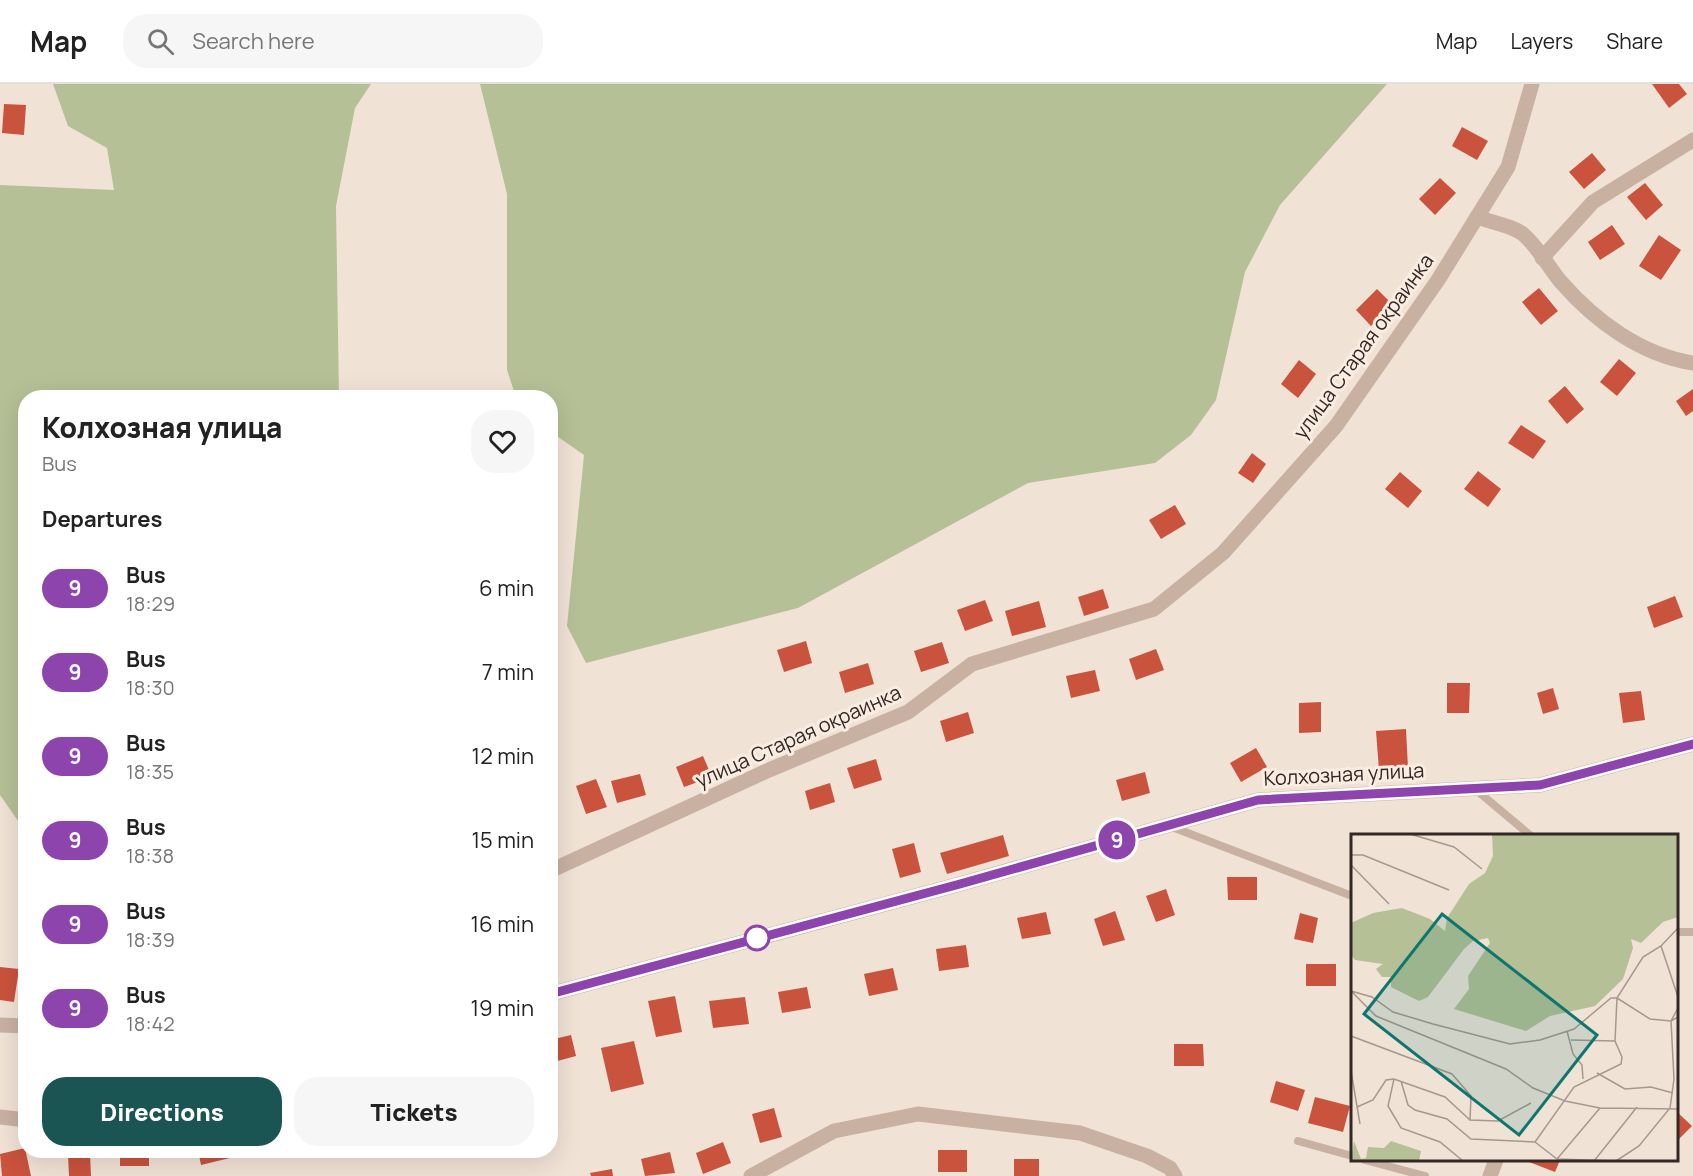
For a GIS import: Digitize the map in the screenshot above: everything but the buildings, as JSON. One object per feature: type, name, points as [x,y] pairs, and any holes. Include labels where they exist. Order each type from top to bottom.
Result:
[{"type":"street","name":"улица Старая окраинка","points":[[558,866],[769,770],[908,712],[972,664],[1154,609],[1223,553],[1336,426],[1438,280],[1508,167],[1532,84]]},
{"type":"street","points":[[1542,258],[1593,202],[1693,140]]},
{"type":"street","points":[[1477,217],[1523,233],[1595,318],[1634,343],[1680,361],[1693,363]]},
{"type":"street","name":"Колхозная улица","points":[[558,992],[949,888],[1258,800],[1540,785],[1693,744]]},
{"type":"street","points":[[0,1025],[18,1026]]},
{"type":"street","points":[[751,1176],[834,1131],[918,1114],[1080,1133],[1147,1156],[1170,1168],[1175,1176]]},
{"type":"street","points":[[0,1117],[18,1119]]},
{"type":"street","points":[[1490,1176],[1496,1161]]},
{"type":"lane","points":[[1475,788],[1529,834]]},
{"type":"lane","points":[[1168,825],[1351,895]]},
{"type":"lane","points":[[1298,1141],[1351,1155]]},
{"type":"lane","points":[[1369,1161],[1425,1176]]},
{"type":"green space","points":[[53,84],[371,84],[355,108],[336,206],[339,390],[18,390],[18,821],[0,795],[0,185],[114,190],[107,148],[68,126]]},
{"type":"green space","points":[[480,84],[1387,84],[1280,205],[1245,272],[1216,400],[1191,435],[1155,463],[1028,483],[798,608],[586,663],[567,626],[584,455],[558,437],[558,390],[514,390],[507,370],[507,194]]},
{"type":"bus line","name":"9","points":[[558,992],[960,884],[1258,800],[1540,785],[1693,744]]}]
